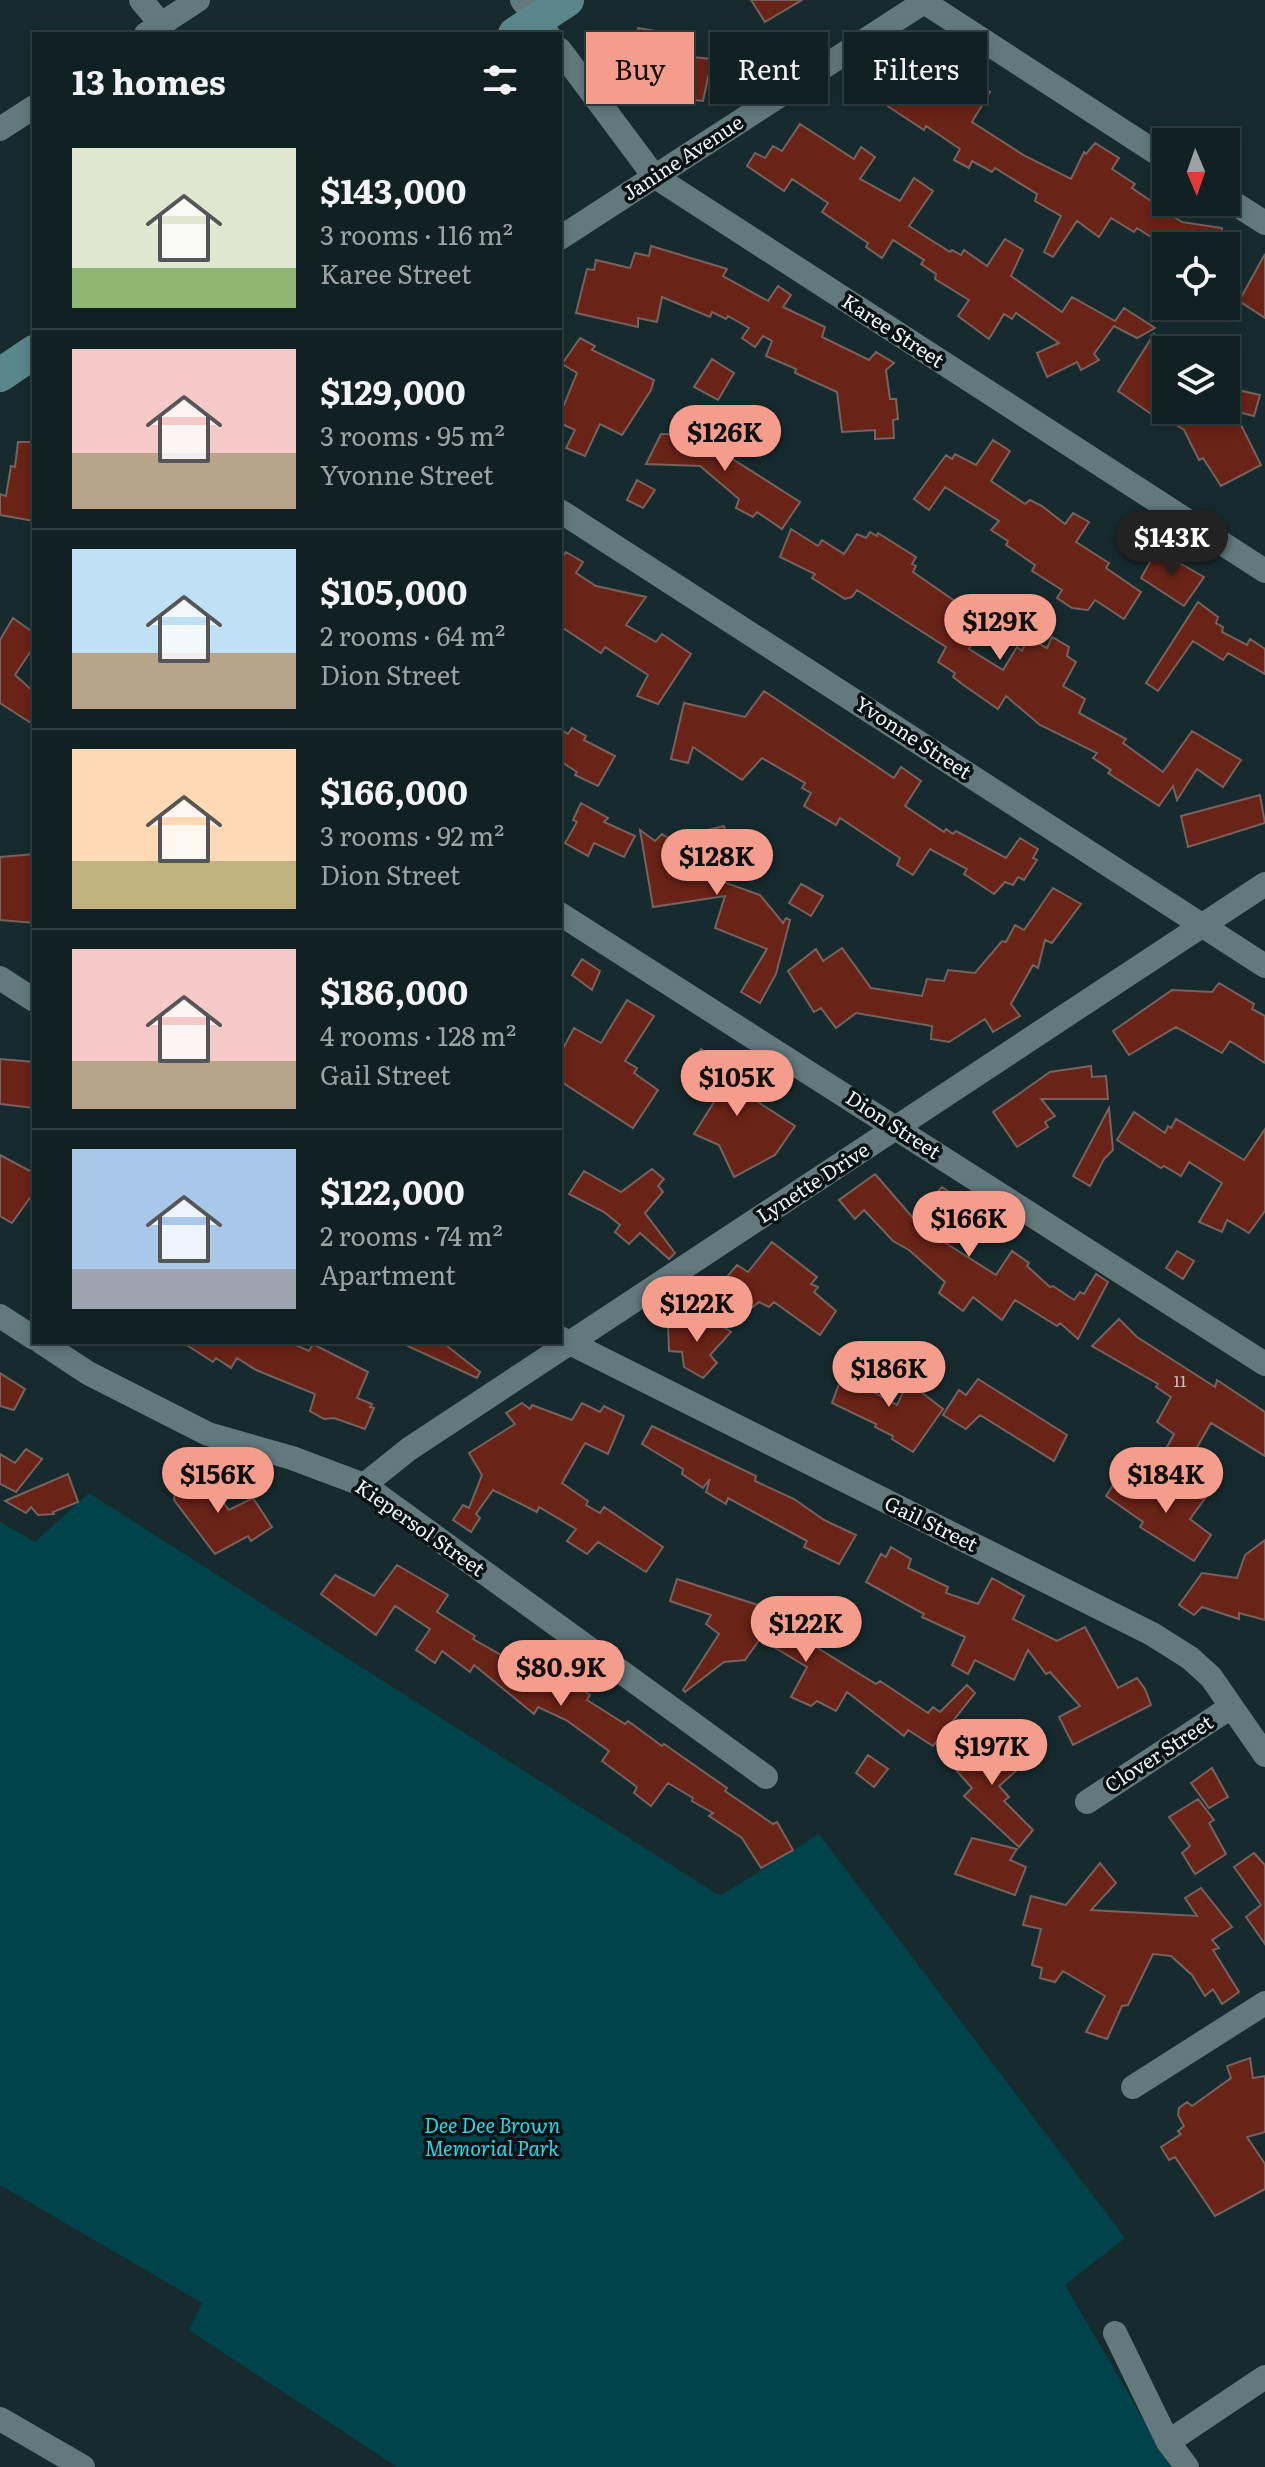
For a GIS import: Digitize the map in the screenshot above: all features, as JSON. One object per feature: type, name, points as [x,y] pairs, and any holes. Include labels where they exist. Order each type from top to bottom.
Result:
[{"type":"street","points":[[141,0],[154,29],[198,0]]},
{"type":"street","points":[[531,22],[567,0]]},
{"type":"street","points":[[926,1],[1152,150]]},
{"type":"street","name":"Janine Avenue","points":[[562,237],[926,1]]},
{"type":"street","name":"Karee Street","points":[[562,53],[654,176],[1265,571]]},
{"type":"street","points":[[0,129],[32,108]]},
{"type":"street","points":[[1240,207],[1265,223]]},
{"type":"street","points":[[0,375],[32,353]]},
{"type":"street","name":"Yvonne Street","points":[[562,512],[1265,966]]},
{"type":"street","name":"Lynette Drive","points":[[564,1341],[897,1127],[1265,884]]},
{"type":"street","name":"Dion Street","points":[[562,915],[1265,1364]]},
{"type":"street","points":[[0,978],[32,999]]},
{"type":"street","points":[[0,1316],[32,1337]]},
{"type":"street","name":"Gail Street","points":[[564,1341],[1152,1634],[1190,1658],[1211,1677],[1265,1755]]},
{"type":"street","name":"Kiepersol Street","points":[[44,1344],[88,1373],[208,1434],[292,1458],[364,1485],[766,1777]]},
{"type":"street","name":"Lynette Drive","points":[[364,1485],[409,1449],[560,1344]]},
{"type":"street","name":"Clover Street","points":[[1087,1802],[1231,1707]]},
{"type":"street","points":[[1133,2087],[1265,2003]]},
{"type":"street","points":[[1115,2333],[1168,2442],[1187,2467]]},
{"type":"street","points":[[1168,2442],[1265,2377]]},
{"type":"street","points":[[0,2419],[83,2467]]},
{"type":"green space","name":"Dee Dee Brown Memorial Park","points":[[89,1493],[720,1896],[819,1834],[1125,2238],[1065,2285],[1171,2467],[397,2467],[189,2330],[202,2303],[0,2185],[0,1522],[35,1542]]},
{"type":"building","points":[[751,0],[802,0],[765,22]]},
{"type":"building","points":[[638,28],[662,32],[638,32]]},
{"type":"building","points":[[694,57],[710,59],[703,101],[694,100]]},
{"type":"building","points":[[884,104],[983,104],[972,122],[1025,156],[1071,179],[1084,152],[1086,154],[1095,143],[1119,158],[1112,169],[1135,184],[1132,188],[1152,202],[1152,216],[1173,216],[1182,222],[1222,228],[1222,232],[1152,232],[1152,238],[1137,228],[1134,232],[1111,218],[1099,237],[1077,221],[1053,257],[1044,252],[1061,216],[1035,201],[1037,194],[995,168],[992,172],[972,161],[969,168],[954,160],[960,149],[926,126],[924,130]]},
{"type":"building","points":[[800,124],[854,159],[861,147],[875,157],[860,179],[900,201],[914,178],[933,191],[909,226],[950,252],[952,250],[961,255],[964,250],[987,266],[1005,239],[1023,250],[1011,276],[1062,312],[1072,297],[1115,321],[1124,308],[1155,328],[1137,338],[1114,326],[1094,354],[1099,360],[1081,370],[1077,362],[1047,377],[1037,353],[1059,343],[1016,313],[1012,319],[1004,314],[989,339],[958,316],[969,300],[935,279],[936,274],[921,264],[924,260],[893,240],[882,258],[866,247],[868,243],[822,212],[828,203],[792,179],[784,191],[747,166],[755,153],[765,158],[773,146],[782,151]]},
{"type":"building","points":[[651,246],[727,269],[723,276],[768,301],[778,286],[791,295],[783,307],[825,327],[822,337],[869,360],[876,352],[894,363],[886,370],[890,399],[896,399],[898,419],[893,420],[894,438],[875,439],[875,430],[842,432],[837,392],[766,356],[772,341],[763,336],[755,347],[742,338],[749,328],[728,316],[726,319],[712,312],[710,317],[662,297],[657,322],[638,318],[638,327],[576,313],[587,269],[594,270],[596,260],[630,268],[635,253],[649,256]]},
{"type":"building","points":[[1265,254],[1265,318],[1240,299]]},
{"type":"building","points":[[1152,337],[1152,415],[1118,391]]},
{"type":"building","points":[[580,338],[595,346],[592,350],[654,380],[651,390],[622,435],[600,424],[585,456],[566,448],[575,430],[562,424],[562,404],[577,373],[562,364]]},
{"type":"building","points":[[712,359],[734,373],[718,400],[694,387]]},
{"type":"building","points":[[1240,390],[1260,395],[1254,416],[1240,412]]},
{"type":"building","points":[[1240,423],[1261,465],[1221,486],[1203,458],[1199,460],[1184,430],[1174,424]]},
{"type":"building","points":[[678,430],[722,432],[720,451],[800,502],[782,529],[757,512],[753,517],[736,508],[739,499],[700,466],[646,464],[661,434],[678,434]]},
{"type":"building","points":[[993,440],[1010,451],[991,481],[1025,504],[1030,500],[1042,506],[1065,524],[1073,513],[1089,522],[1076,542],[1109,563],[1106,568],[1141,592],[1124,619],[1095,600],[1088,610],[1072,608],[1057,598],[1062,590],[1032,571],[1035,565],[1006,545],[1008,541],[991,530],[999,521],[945,487],[929,510],[914,499],[946,455],[952,459],[955,454],[976,465]]},
{"type":"building","points":[[18,442],[32,442],[32,521],[0,515],[0,494],[6,496],[11,466],[15,467]]},
{"type":"building","points":[[637,480],[655,490],[643,508],[627,500]]},
{"type":"building","points":[[791,529],[818,546],[822,540],[844,554],[857,534],[866,538],[870,532],[877,536],[878,533],[916,557],[912,564],[916,566],[913,572],[962,606],[964,610],[953,627],[973,641],[969,649],[1003,670],[1017,647],[1022,651],[1028,638],[1047,648],[1052,637],[1069,647],[1067,656],[1076,662],[1063,686],[1085,699],[1079,713],[1126,739],[1123,743],[1163,772],[1192,731],[1241,760],[1223,787],[1197,769],[1177,800],[1173,786],[1159,806],[1108,773],[1111,770],[1093,758],[1097,753],[1040,725],[1006,696],[998,709],[962,684],[953,677],[955,673],[938,662],[946,647],[857,590],[852,597],[845,599],[812,578],[815,574],[780,557]]},
{"type":"building","points":[[1157,550],[1204,577],[1184,606],[1141,578]]},
{"type":"building","points":[[566,552],[583,562],[576,573],[596,586],[646,597],[626,625],[656,642],[662,634],[691,654],[658,704],[637,696],[648,675],[605,647],[601,653],[562,627],[562,557]]},
{"type":"building","points":[[1198,602],[1218,617],[1216,623],[1223,627],[1222,632],[1247,645],[1250,639],[1265,649],[1265,674],[1228,653],[1223,660],[1193,641],[1158,691],[1146,683]]},
{"type":"building","points":[[13,618],[32,632],[32,649],[15,675],[32,690],[32,724],[0,703],[0,640]]},
{"type":"building","points":[[764,691],[894,778],[901,767],[921,781],[905,806],[944,832],[946,829],[953,834],[956,831],[1006,858],[1020,838],[1038,849],[1033,858],[1037,860],[1024,880],[1018,877],[1013,885],[1005,882],[994,894],[964,874],[967,869],[930,849],[913,875],[897,865],[900,858],[840,818],[836,825],[804,806],[811,793],[802,788],[805,783],[762,758],[742,780],[693,747],[688,763],[671,759],[684,703],[745,717]]},
{"type":"building","points":[[572,728],[586,736],[584,740],[615,756],[598,786],[575,775],[577,772],[562,762],[562,730],[568,734]]},
{"type":"building","points":[[1260,795],[1265,823],[1188,847],[1181,816]]},
{"type":"building","points":[[581,803],[608,818],[604,822],[635,836],[624,857],[594,843],[588,856],[565,843],[577,822],[573,820]]},
{"type":"building","points":[[724,826],[733,864],[704,875],[760,895],[783,923],[786,918],[790,920],[776,974],[760,1003],[741,992],[767,949],[715,928],[725,896],[653,907],[640,830],[655,841],[662,834],[699,859],[695,833]]},
{"type":"building","points":[[32,854],[32,923],[0,920],[0,857]]},
{"type":"building","points":[[801,884],[823,896],[811,916],[789,903]]},
{"type":"building","points":[[1053,888],[1081,904],[1052,943],[1045,940],[1038,968],[1033,965],[1011,1004],[1020,1016],[993,1032],[985,1019],[949,1042],[931,1039],[932,1026],[856,1013],[836,1028],[821,1008],[814,1012],[788,971],[816,949],[823,961],[842,948],[871,988],[922,996],[927,979],[944,981],[948,970],[975,973],[1002,941],[1006,942],[1015,925],[1024,930]]},
{"type":"building","points":[[582,959],[600,971],[592,990],[572,975]]},
{"type":"building","points":[[1219,983],[1254,1004],[1252,1009],[1265,1016],[1265,1063],[1230,1041],[1222,1053],[1176,1027],[1129,1055],[1113,1031],[1172,990],[1212,992]]},
{"type":"building","points":[[627,1000],[654,1016],[625,1061],[637,1068],[634,1073],[658,1090],[633,1128],[562,1082],[562,1050],[574,1028],[601,1043]]},
{"type":"building","points":[[701,1049],[741,1076],[737,1084],[746,1089],[744,1093],[795,1126],[775,1155],[734,1177],[719,1145],[694,1134],[719,1094],[685,1073]]},
{"type":"building","points":[[0,1059],[32,1062],[32,1108],[0,1104]]},
{"type":"building","points":[[1091,1066],[1092,1077],[1106,1076],[1108,1099],[1041,1099],[1055,1116],[1045,1122],[1048,1127],[1017,1147],[993,1112],[1050,1072]]},
{"type":"building","points":[[1109,1108],[1113,1150],[1104,1159],[1090,1186],[1073,1176]]},
{"type":"building","points":[[1134,1112],[1165,1133],[1176,1119],[1244,1160],[1265,1129],[1265,1211],[1249,1233],[1227,1220],[1222,1232],[1199,1222],[1222,1183],[1189,1162],[1181,1176],[1164,1166],[1161,1168],[1117,1140]]},
{"type":"building","points":[[0,1155],[32,1172],[32,1195],[12,1223],[0,1216]]},
{"type":"building","points":[[652,1169],[664,1179],[658,1186],[663,1192],[645,1213],[675,1253],[669,1259],[640,1233],[629,1244],[615,1232],[620,1225],[604,1212],[569,1194],[584,1171],[621,1192]]},
{"type":"building","points":[[875,1174],[913,1218],[942,1187],[973,1209],[941,1240],[996,1275],[1012,1251],[1029,1263],[1027,1266],[1050,1287],[1074,1300],[1080,1292],[1084,1294],[1096,1274],[1108,1282],[1078,1339],[1060,1323],[1057,1326],[1015,1300],[1002,1320],[973,1297],[963,1311],[939,1293],[945,1282],[909,1250],[893,1241],[864,1210],[855,1219],[839,1200]]},
{"type":"building","points":[[772,1242],[817,1277],[811,1284],[818,1287],[814,1292],[836,1311],[820,1335],[774,1302],[769,1307],[759,1302],[750,1309],[720,1285],[737,1265],[748,1272]]},
{"type":"building","points":[[1177,1251],[1194,1261],[1183,1279],[1166,1268]]},
{"type":"building","points":[[1119,1319],[1137,1337],[1215,1387],[1217,1380],[1265,1412],[1265,1456],[1211,1423],[1189,1461],[1167,1447],[1174,1434],[1157,1422],[1171,1397],[1156,1387],[1158,1384],[1092,1346]]},
{"type":"building","points":[[715,1322],[731,1332],[710,1355],[717,1363],[703,1378],[684,1367],[682,1352],[669,1351],[668,1325]]},
{"type":"building","points":[[185,1344],[293,1344],[309,1351],[313,1344],[368,1372],[357,1398],[372,1404],[370,1407],[374,1408],[365,1429],[334,1418],[324,1419],[310,1411],[315,1394],[256,1370],[237,1358],[231,1368],[216,1358],[213,1362]]},
{"type":"building","points":[[403,1344],[445,1344],[480,1372],[477,1378]]},
{"type":"building","points":[[862,1352],[867,1353],[864,1387],[897,1405],[908,1382],[943,1409],[913,1452],[875,1427],[876,1424],[832,1403],[840,1381],[850,1384]]},
{"type":"building","points":[[0,1373],[25,1389],[14,1410],[0,1406]]},
{"type":"building","points":[[978,1379],[1067,1435],[1054,1461],[980,1415],[966,1429],[943,1415],[959,1390],[966,1395]]},
{"type":"building","points":[[522,1403],[530,1409],[532,1405],[572,1420],[582,1403],[600,1412],[604,1406],[624,1416],[608,1454],[585,1443],[562,1483],[588,1501],[586,1505],[600,1513],[604,1507],[663,1547],[646,1572],[598,1542],[587,1554],[567,1541],[576,1529],[539,1507],[537,1512],[493,1490],[476,1514],[480,1518],[471,1532],[453,1520],[463,1505],[469,1508],[482,1475],[469,1453],[515,1424],[506,1413]]},
{"type":"building","points":[[652,1426],[756,1476],[755,1481],[794,1499],[824,1520],[856,1535],[839,1564],[804,1547],[807,1541],[728,1498],[726,1504],[706,1492],[710,1479],[703,1488],[682,1474],[683,1469],[642,1444]]},
{"type":"building","points":[[26,1449],[42,1459],[16,1492],[0,1484],[0,1454],[15,1463]]},
{"type":"building","points":[[179,1467],[203,1488],[207,1485],[215,1501],[220,1498],[229,1510],[253,1498],[272,1527],[251,1541],[248,1536],[215,1554],[174,1500]]},
{"type":"building","points":[[68,1474],[78,1502],[54,1514],[38,1515],[31,1507],[26,1513],[5,1501]]},
{"type":"building","points":[[1174,1477],[1206,1497],[1190,1519],[1211,1535],[1194,1561],[1140,1527],[1143,1522],[1106,1496],[1117,1479],[1135,1491],[1137,1488],[1149,1496],[1153,1492],[1161,1497]]},
{"type":"building","points":[[1265,1540],[1265,1620],[1239,1613],[1239,1619],[1202,1607],[1194,1615],[1179,1605],[1202,1573],[1237,1578],[1245,1555]]},
{"type":"building","points":[[891,1547],[911,1559],[908,1568],[948,1587],[946,1593],[978,1604],[992,1578],[1024,1596],[1013,1619],[1057,1641],[1085,1627],[1118,1688],[1137,1678],[1151,1705],[1073,1745],[1059,1717],[1080,1706],[1050,1672],[1046,1674],[1028,1650],[1014,1680],[975,1660],[968,1674],[952,1665],[965,1637],[922,1617],[924,1614],[866,1582],[881,1554],[886,1557]]},
{"type":"building","points":[[397,1565],[448,1595],[437,1612],[475,1636],[473,1639],[531,1672],[534,1679],[561,1697],[572,1683],[590,1695],[587,1700],[625,1724],[628,1721],[662,1746],[664,1744],[727,1788],[725,1791],[773,1824],[777,1822],[793,1850],[761,1868],[742,1838],[709,1816],[713,1813],[692,1801],[693,1798],[668,1783],[651,1806],[634,1793],[637,1787],[602,1761],[609,1751],[566,1720],[538,1707],[534,1714],[474,1665],[470,1672],[442,1651],[435,1663],[416,1650],[430,1629],[395,1606],[376,1635],[321,1594],[335,1575],[374,1596]]},
{"type":"building","points":[[677,1579],[780,1612],[774,1621],[876,1684],[880,1681],[928,1713],[933,1707],[940,1712],[967,1685],[975,1693],[933,1746],[908,1730],[904,1736],[847,1692],[836,1711],[817,1701],[811,1706],[791,1697],[807,1667],[760,1639],[745,1660],[724,1662],[685,1692],[683,1690],[719,1634],[706,1624],[711,1615],[670,1601]]},
{"type":"building","points":[[1005,1741],[1024,1764],[999,1786],[1009,1797],[1004,1801],[1033,1830],[1019,1847],[964,1796],[972,1788],[947,1760],[970,1745],[983,1760]]},
{"type":"building","points":[[868,1755],[888,1769],[874,1787],[856,1773]]},
{"type":"building","points":[[1212,1768],[1228,1797],[1209,1808],[1191,1783]]},
{"type":"building","points":[[1198,1799],[1214,1820],[1209,1823],[1226,1854],[1195,1874],[1182,1853],[1190,1846],[1169,1817]]},
{"type":"building","points":[[972,1838],[1017,1849],[1010,1860],[1026,1867],[1015,1895],[955,1874]]},
{"type":"building","points":[[1254,1853],[1265,1865],[1265,1944],[1246,1917],[1261,1905],[1234,1867]]},
{"type":"building","points":[[1100,1863],[1116,1883],[1091,1910],[1197,1916],[1185,1898],[1201,1888],[1232,1927],[1212,1940],[1219,1948],[1213,1950],[1239,1992],[1222,2004],[1213,1989],[1205,1996],[1192,1975],[1171,1956],[1153,1954],[1128,2005],[1122,2006],[1107,2039],[1086,2032],[1105,1996],[1063,1971],[1055,1982],[1040,1978],[1042,1968],[1032,1965],[1041,1929],[1023,1925],[1031,1896],[1066,1905]]},
{"type":"building","points":[[1250,2058],[1253,2078],[1265,2076],[1265,2132],[1247,2137],[1265,2164],[1265,2189],[1215,2216],[1175,2157],[1169,2160],[1161,2147],[1181,2134],[1178,2131],[1184,2126],[1178,2115],[1179,2108],[1187,2102],[1192,2106],[1231,2078],[1227,2066]]}]
